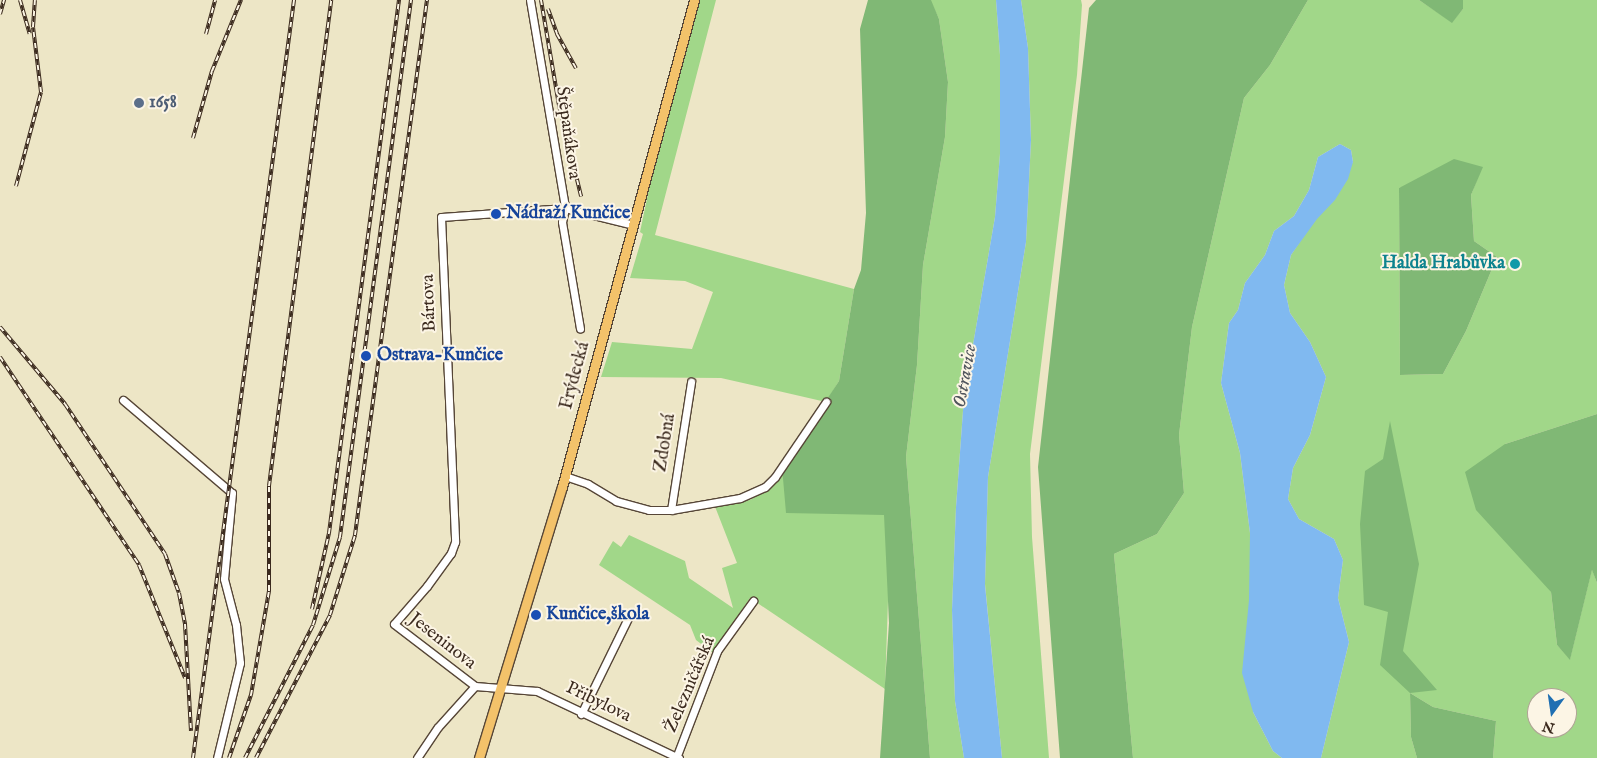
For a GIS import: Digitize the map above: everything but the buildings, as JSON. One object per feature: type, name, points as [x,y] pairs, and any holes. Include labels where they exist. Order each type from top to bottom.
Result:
[{"type":"main road","name":"Frýdecká","points":[[479,758],[565,476],[694,0]]},
{"type":"street","name":"Štěpaňákova","points":[[530,0],[565,208],[562,222],[580,328]]},
{"type":"street","name":"Bártova","points":[[394,624],[427,586],[451,554],[455,542],[441,217],[565,208],[634,225]]},
{"type":"street","name":"Zdobná","points":[[671,510],[691,382]]},
{"type":"street","points":[[123,400],[232,493],[224,579],[236,625],[240,663],[218,758]]},
{"type":"street","points":[[565,476],[588,484],[616,501],[649,510],[671,510],[740,498],[765,487],[826,402]]},
{"type":"street","name":"Železničářská","points":[[677,758],[717,651],[753,601]]},
{"type":"street","points":[[580,714],[629,616]]},
{"type":"street","name":"Jeseninova","points":[[394,624],[475,686],[501,688]]},
{"type":"street","points":[[417,758],[438,726],[475,686]]},
{"type":"street","name":"Přibylova","points":[[501,688],[537,690],[580,714],[677,758]]},
{"type":"green space","points":[[699,0],[716,0],[655,235],[854,289],[839,381],[826,402],[721,378],[601,377],[612,342],[692,349],[713,292],[685,281],[630,278],[643,234],[640,232],[649,189]]},
{"type":"green space","points":[[868,0],[931,0],[939,19],[948,82],[945,137],[923,265],[917,365],[906,457],[930,758],[880,758],[889,623],[884,515],[786,513],[782,467],[839,381],[854,289],[861,270],[866,213],[860,29]]},
{"type":"green space","points":[[930,0],[996,0],[1000,55],[1000,154],[995,217],[964,397],[956,507],[952,610],[955,701],[964,758],[930,758],[906,457],[917,365],[923,265],[945,137],[948,82],[939,19]]},
{"type":"green space","points":[[1021,0],[1081,0],[1082,5],[1077,75],[1030,454],[1032,537],[1049,758],[1002,758],[985,584],[988,477],[1026,242],[1031,140],[1028,48]]},
{"type":"green space","points":[[1096,0],[1308,0],[1270,65],[1244,98],[1192,327],[1179,435],[1184,493],[1157,534],[1114,554],[1133,758],[1060,758],[1038,467],[1089,8]]},
{"type":"green space","points":[[1308,0],[1419,0],[1452,22],[1463,9],[1463,0],[1597,0],[1597,414],[1505,444],[1551,592],[1557,645],[1570,659],[1592,569],[1597,583],[1597,758],[1493,758],[1496,721],[1433,707],[1410,693],[1411,737],[1417,758],[1321,758],[1349,642],[1338,598],[1343,560],[1334,539],[1299,519],[1288,499],[1293,468],[1310,435],[1326,377],[1310,342],[1290,313],[1284,285],[1291,255],[1353,162],[1351,150],[1340,144],[1318,157],[1309,190],[1294,216],[1274,231],[1265,255],[1245,283],[1238,310],[1229,323],[1221,383],[1240,453],[1250,533],[1253,712],[1273,751],[1282,758],[1133,758],[1114,554],[1157,534],[1184,493],[1179,435],[1192,327],[1244,98],[1270,65]],"holes":[[[1482,167],[1471,195],[1474,241],[1497,257],[1466,331],[1443,374],[1400,375],[1399,188]]]},
{"type":"green space","points":[[1419,0],[1463,0],[1463,9],[1452,23]]},
{"type":"green space","points":[[1454,159],[1483,167],[1471,195],[1474,241],[1497,257],[1466,331],[1443,374],[1400,375],[1399,188]]},
{"type":"green space","points":[[1597,414],[1597,583],[1592,570],[1570,660],[1557,645],[1551,592],[1476,510],[1465,472],[1505,444]]},
{"type":"green space","points":[[1390,421],[1419,564],[1403,651],[1437,690],[1410,693],[1380,665],[1388,612],[1364,605],[1360,524],[1365,471],[1383,459]]},
{"type":"green space","points":[[782,467],[891,512],[885,689],[750,598],[713,653],[696,640],[690,625],[599,565],[613,541],[621,547],[629,535],[685,561],[689,578],[733,608],[722,568],[737,563],[714,504],[750,500],[767,490]]},
{"type":"green space","points":[[1410,693],[1433,707],[1496,721],[1493,758],[1417,758],[1411,737]]},
{"type":"water","points":[[996,0],[1021,0],[1028,48],[1031,140],[1026,242],[988,477],[985,585],[1002,758],[964,758],[955,701],[952,610],[956,507],[964,397],[995,217],[1000,154],[1000,55]]},
{"type":"water","points":[[1340,144],[1351,150],[1353,162],[1348,179],[1335,200],[1317,219],[1291,255],[1284,285],[1290,313],[1310,342],[1326,377],[1310,435],[1293,468],[1288,499],[1299,519],[1334,539],[1343,560],[1338,598],[1349,642],[1321,758],[1282,758],[1273,751],[1253,712],[1242,673],[1249,600],[1250,533],[1240,453],[1221,383],[1229,323],[1238,310],[1245,283],[1265,255],[1274,231],[1294,216],[1309,190],[1318,157]]},
{"type":"railway","points":[[0,14],[4,0]]},
{"type":"railway","points":[[20,0],[30,34]]},
{"type":"railway","points":[[16,186],[41,92],[33,27],[35,0]]},
{"type":"railway","points":[[206,34],[215,0]]},
{"type":"railway","points":[[193,138],[212,71],[241,0]]},
{"type":"railway","points":[[193,758],[294,0]]},
{"type":"railway","points":[[229,758],[251,695],[269,591],[269,486],[331,0]]},
{"type":"railway","points":[[312,609],[329,533],[399,0]]},
{"type":"railway","points":[[245,758],[313,625],[340,537],[411,0]]},
{"type":"railway","points":[[256,758],[330,615],[355,535],[427,0]]},
{"type":"railway","points":[[541,0],[559,105],[581,196]]},
{"type":"railway","points":[[548,9],[557,34],[576,68]]},
{"type":"railway","points":[[0,327],[65,404],[165,554],[179,593],[185,624],[191,731]]},
{"type":"railway","points":[[0,357],[139,565],[185,678]]},
{"type":"place","name":"1658","points":[[139,103]]},
{"type":"place","name":"Nádraží Kunčice","points":[[496,214]]},
{"type":"place","name":"Halda Hrabůvka","points":[[1515,264]]},
{"type":"place","name":"Ostrava-Kunčice","points":[[366,356]]},
{"type":"place","name":"Kunčice,škola","points":[[536,615]]},
{"type":"water label","name":"Ostravice","points":[[966,376]]}]
